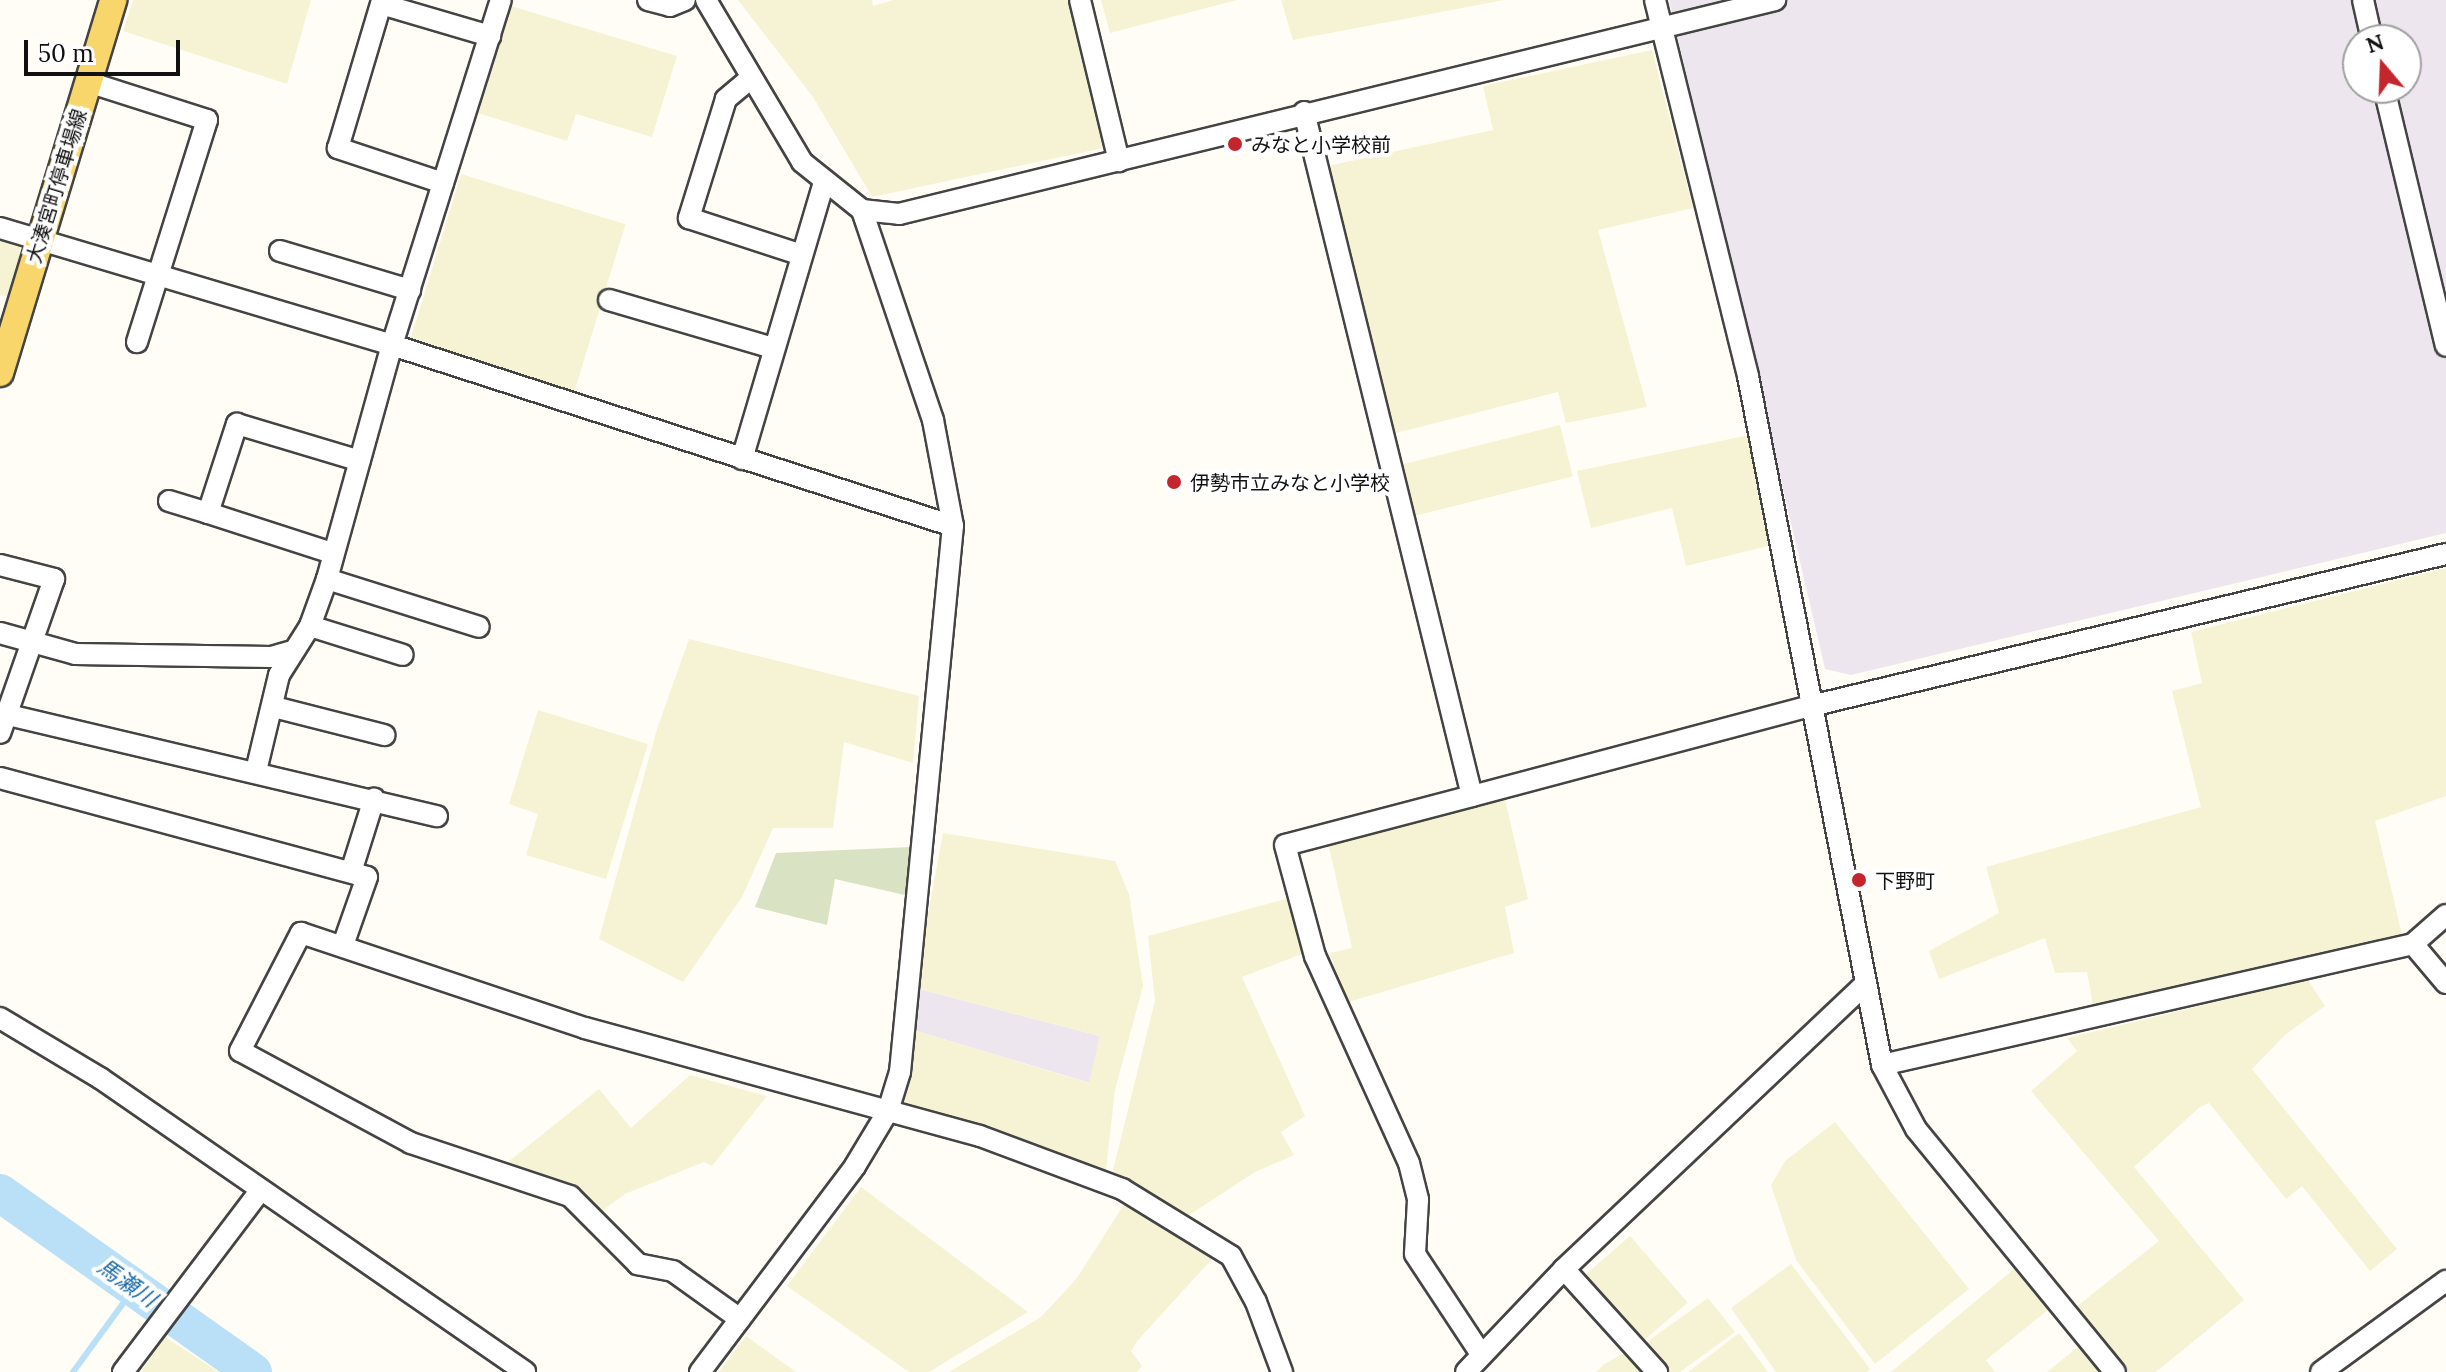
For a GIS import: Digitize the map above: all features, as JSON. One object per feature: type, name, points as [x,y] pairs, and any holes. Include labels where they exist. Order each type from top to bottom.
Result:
[{"type":"main road","name":"大湊宮町停車場線","points":[[0,373],[113,0]]},
{"type":"street","points":[[256,771],[289,652],[310,626],[327,579],[392,345],[501,0]]},
{"type":"street","points":[[648,0],[670,6],[685,0]]},
{"type":"street","points":[[706,0],[802,162],[824,183],[862,210],[899,214],[1304,112],[1775,0]]},
{"type":"street","points":[[1080,0],[1119,161]]},
{"type":"street","points":[[1655,0],[1748,376],[1815,705],[1863,986],[1882,1065],[1916,1129],[2115,1372]]},
{"type":"street","points":[[2363,0],[2368,24]]},
{"type":"street","points":[[443,183],[338,148],[381,4],[490,36]]},
{"type":"street","points":[[751,78],[726,99],[689,218],[799,254]]},
{"type":"street","points":[[88,82],[207,120],[137,342]]},
{"type":"street","points":[[2388,104],[2446,346]]},
{"type":"street","points":[[1304,112],[1472,796]]},
{"type":"street","points":[[742,459],[799,254],[824,183]]},
{"type":"street","points":[[700,1372],[855,1166],[888,1111],[900,1072],[953,526],[933,420],[862,210]]},
{"type":"street","points":[[0,228],[392,345],[953,526]]},
{"type":"street","points":[[280,251],[410,290]]},
{"type":"street","points":[[609,300],[773,348]]},
{"type":"street","points":[[208,513],[237,424],[360,461]]},
{"type":"street","points":[[169,501],[332,553]]},
{"type":"street","points":[[1481,1354],[1415,1254],[1418,1200],[1409,1163],[1315,956],[1285,845],[1815,705],[2446,554]]},
{"type":"street","points":[[0,565],[54,579],[1,720],[256,771],[437,816]]},
{"type":"street","points":[[327,579],[479,627]]},
{"type":"street","points":[[310,626],[403,655]]},
{"type":"street","points":[[0,633],[75,654],[271,657],[289,652]]},
{"type":"street","points":[[274,707],[384,735]]},
{"type":"street","points":[[0,778],[367,877],[343,945]]},
{"type":"street","points":[[351,872],[374,799]]},
{"type":"street","points":[[1882,1065],[2413,944],[2446,915]]},
{"type":"street","points":[[740,1319],[673,1271],[638,1264],[570,1196],[411,1143],[240,1051],[301,933],[585,1028],[980,1136],[1122,1189],[1231,1256],[1256,1302],[1282,1372]]},
{"type":"street","points":[[2413,944],[2446,983]]},
{"type":"street","points":[[1466,1372],[1564,1269],[1863,986]]},
{"type":"street","points":[[0,1018],[100,1078],[525,1372]]},
{"type":"street","points":[[126,1368],[190,1288],[260,1191]]},
{"type":"street","points":[[1564,1269],[1657,1372]]},
{"type":"street","points":[[2321,1372],[2446,1281]]},
{"type":"shaded area","points":[[133,0],[311,0],[287,84],[123,31]]},
{"type":"shaded area","points":[[738,0],[872,0],[873,6],[893,0],[1071,0],[1108,147],[872,197],[813,97]]},
{"type":"shaded area","points":[[1101,0],[1237,0],[1110,33]]},
{"type":"shaded area","points":[[1281,0],[1504,0],[1293,40]]},
{"type":"shaded area","points":[[1669,0],[2446,0],[2446,533],[1851,675],[1825,669]]},
{"type":"shaded area","points":[[511,6],[677,56],[652,137],[576,114],[567,141],[478,113]]},
{"type":"shaded area","points":[[1652,50],[1693,208],[1598,230],[1647,407],[1566,423],[1558,392],[1392,434],[1328,166],[1493,130],[1483,86]]},
{"type":"shaded area","points":[[461,174],[625,224],[573,395],[409,344]]},
{"type":"shaded area","points":[[0,236],[26,243],[9,297],[0,295]]},
{"type":"shaded area","points":[[1560,425],[1573,476],[1412,517],[1399,465]]},
{"type":"shaded area","points":[[1749,435],[1772,545],[1686,566],[1672,508],[1591,528],[1577,471]]},
{"type":"shaded area","points":[[2446,568],[2446,796],[2375,821],[2404,943],[2094,1011],[2087,972],[2055,973],[2045,938],[1939,979],[1929,951],[1999,913],[1986,867],[2201,807],[2172,691],[2202,683],[2191,632]]},
{"type":"shaded area","points":[[689,639],[919,696],[913,763],[844,742],[833,828],[773,828],[742,897],[683,982],[599,939],[657,729]]},
{"type":"shaded area","points":[[538,710],[648,744],[606,879],[526,855],[538,814],[509,804]]},
{"type":"shaded area","points":[[1505,799],[1528,899],[1505,907],[1514,953],[1345,1003],[1330,953],[1352,948],[1328,843]]},
{"type":"shaded area","points":[[943,833],[1115,861],[1129,894],[1143,986],[1115,1090],[1105,1178],[892,1108],[910,1029],[1089,1083],[1100,1036],[919,989],[913,957],[920,958]]},
{"type":"shaded area","points":[[1290,898],[1307,952],[1242,977],[1305,1116],[1281,1132],[1294,1155],[1255,1172],[1180,1221],[1111,1178],[1155,1001],[1148,936]]},
{"type":"shaded area","points":[[2308,980],[2325,1006],[2286,1034],[2252,1069],[2397,1249],[2370,1271],[2302,1186],[2286,1199],[2209,1103],[2200,1107],[2134,1167],[2244,1300],[2156,1372],[2128,1372],[2076,1307],[2159,1241],[2031,1091],[2077,1051],[2067,1038]]},
{"type":"shaded area","points":[[919,989],[1100,1036],[1090,1083],[910,1029]]},
{"type":"shaded area","points":[[690,1075],[767,1096],[712,1166],[704,1162],[625,1194],[598,1214],[503,1166],[599,1089],[631,1128]]},
{"type":"shaded area","points":[[1835,1122],[1969,1289],[1875,1364],[1796,1260],[1771,1185],[1785,1161]]},
{"type":"shaded area","points":[[861,1187],[1028,1312],[929,1372],[909,1372],[787,1286]]},
{"type":"shaded area","points":[[1128,1198],[1213,1258],[1138,1340],[1131,1351],[1142,1366],[1137,1372],[949,1372],[1041,1317],[1077,1278]]},
{"type":"shaded area","points":[[1630,1236],[1688,1302],[1641,1343],[1583,1277]]},
{"type":"shaded area","points":[[1791,1264],[1870,1369],[1867,1372],[1776,1372],[1731,1308]]},
{"type":"shaded area","points":[[2014,1269],[2049,1309],[1986,1360],[1995,1372],[1891,1372]]},
{"type":"shaded area","points":[[1708,1298],[1735,1332],[1680,1372],[1661,1372],[1641,1346]]},
{"type":"shaded area","points":[[1739,1333],[1768,1372],[1688,1372]]},
{"type":"shaded area","points":[[746,1336],[796,1372],[719,1372]]},
{"type":"shaded area","points":[[165,1337],[214,1369],[218,1372],[141,1372]]},
{"type":"shaded area","points":[[2078,1347],[2101,1372],[2047,1372]]},
{"type":"shaded area","points":[[1633,1348],[1650,1372],[1596,1372],[1604,1364]]},
{"type":"green space","points":[[911,847],[909,896],[835,879],[827,925],[755,907],[776,853]]},
{"type":"waterway","name":"馬瀬川","points":[[0,1193],[253,1372]]},
{"type":"waterway","points":[[73,1372],[135,1287]]},
{"type":"place","name":"みなと小学校前","points":[[1235,144]]},
{"type":"place","name":"伊勢市立みなと小学校","points":[[1174,482]]},
{"type":"place","name":"下野町","points":[[1859,880]]}]
